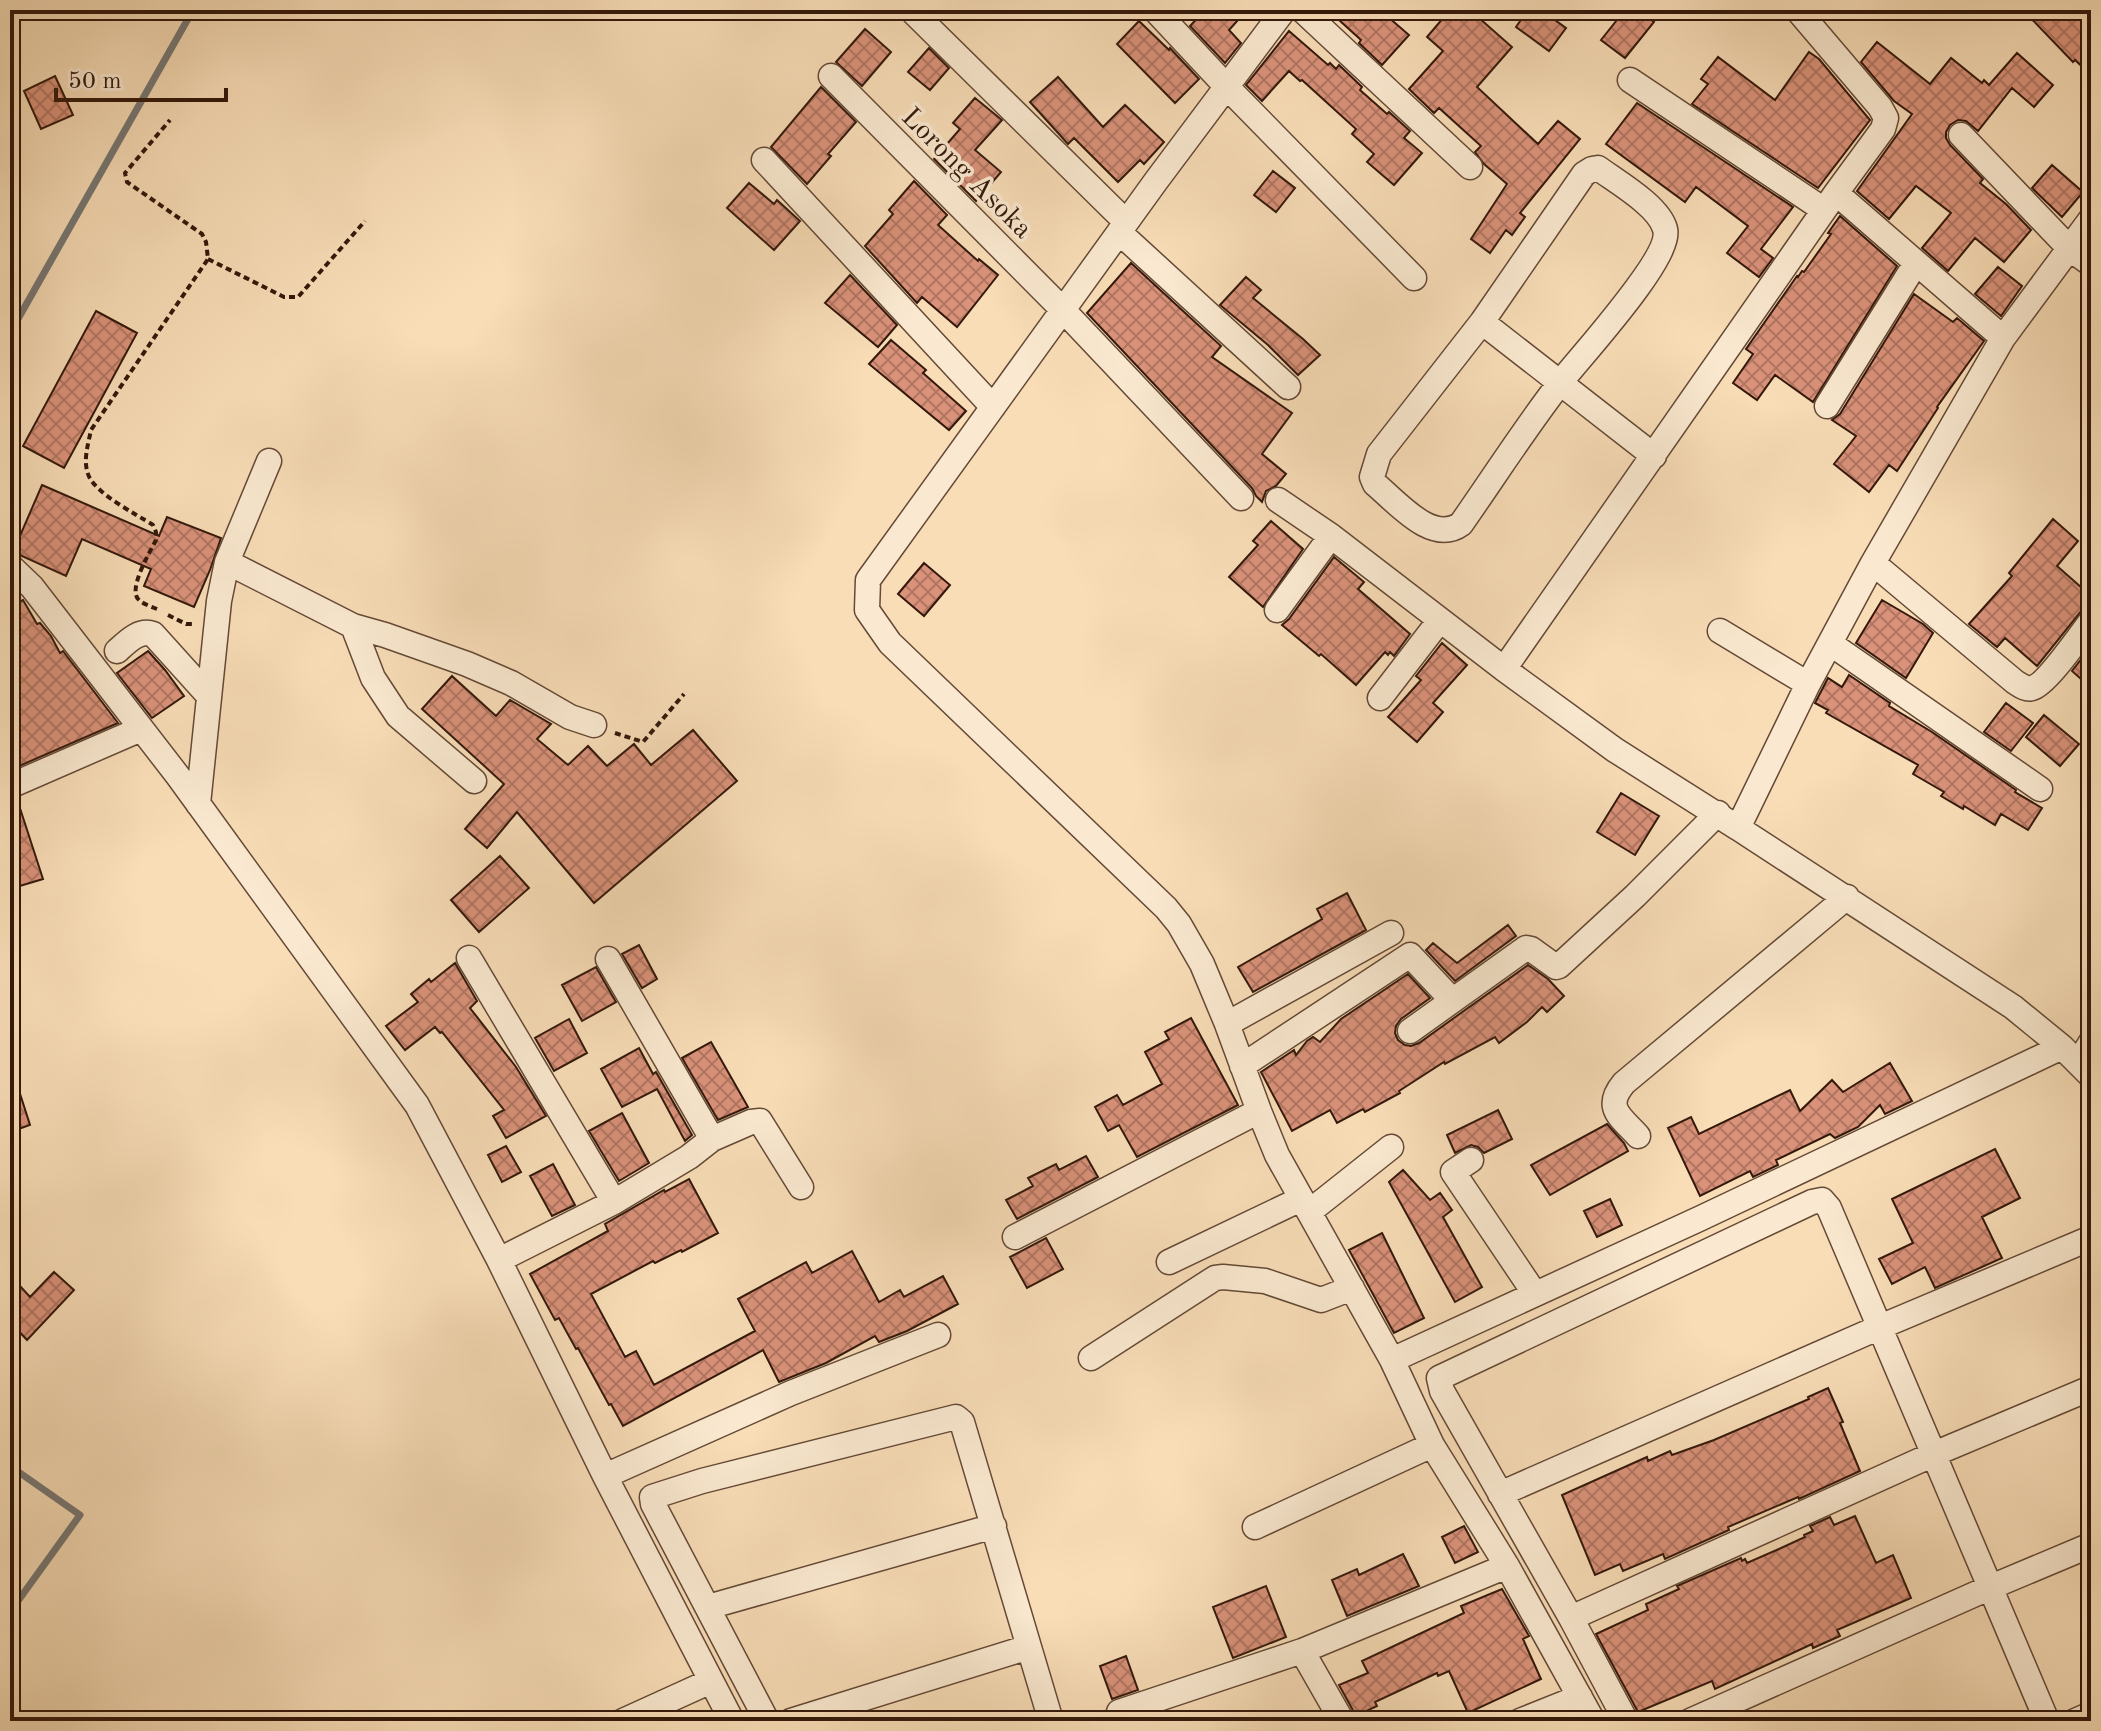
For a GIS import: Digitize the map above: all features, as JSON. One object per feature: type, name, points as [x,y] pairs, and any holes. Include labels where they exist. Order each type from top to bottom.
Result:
[{"type":"street","points":[[1155,10],[1414,278]]},
{"type":"street","points":[[1284,10],[1122,227],[868,580],[867,610],[890,643],[1166,908],[1179,924],[1202,964],[1277,1155],[1392,1360],[1432,1445],[1507,1566],[1593,1721]]},
{"type":"street","points":[[1302,10],[1470,167]]},
{"type":"street","points":[[914,13],[1122,227],[1288,387]]},
{"type":"street","points":[[1504,669],[1883,129],[1886,118],[1880,107],[1800,13]]},
{"type":"street","name":"Lorong Asoka","points":[[831,76],[1063,310],[1241,498]]},
{"type":"street","points":[[1630,80],[1830,202],[1916,263],[2003,338]]},
{"type":"street","points":[[1961,135],[2070,249],[2091,264]]},
{"type":"street","points":[[764,160],[993,407]]},
{"type":"street","points":[[1598,168],[1650,207],[1666,230],[1665,243],[1632,296],[1559,384],[1461,524],[1453,530],[1440,532],[1424,525],[1375,484],[1372,477],[1374,465],[1379,454],[1482,322],[1584,174],[1592,169],[1598,168]]},
{"type":"street","points":[[1738,828],[1808,684],[1873,563],[2003,338],[2091,219]]},
{"type":"street","points":[[1827,406],[1916,263]]},
{"type":"street","points":[[1482,322],[1654,456]]},
{"type":"street","points":[[198,804],[216,625],[227,562],[269,461]]},
{"type":"street","points":[[1278,500],[1331,536],[1615,750],[1718,813],[2013,1007],[2077,1062]]},
{"type":"street","points":[[1277,610],[1331,536]]},
{"type":"street","points":[[227,562],[353,626],[467,664],[511,683],[570,717],[594,725]]},
{"type":"street","points":[[1873,563],[2025,688],[2038,686],[2048,676],[2091,621]]},
{"type":"street","points":[[10,566],[32,587],[198,804],[417,1105],[499,1260],[605,1476],[732,1721]]},
{"type":"street","points":[[1380,698],[1440,620]]},
{"type":"street","points":[[353,626],[373,678],[398,716],[474,781]]},
{"type":"street","points":[[1720,631],[1808,684]]},
{"type":"street","points":[[117,651],[138,634],[153,634],[208,695]]},
{"type":"street","points":[[1831,644],[2040,789]]},
{"type":"street","points":[[10,786],[141,729]]},
{"type":"street","points":[[1410,1031],[1526,948],[1559,966],[1718,813]]},
{"type":"street","points":[[1638,1136],[1617,1113],[1613,1102],[1616,1092],[1847,897]]},
{"type":"street","points":[[1227,1024],[1391,933]]},
{"type":"street","points":[[1242,1066],[1410,955],[1452,1000]]},
{"type":"street","points":[[469,958],[614,1202]]},
{"type":"street","points":[[608,959],[712,1139]]},
{"type":"street","points":[[1392,1360],[1535,1294],[2077,1062],[2091,1042]]},
{"type":"street","points":[[1015,1237],[1259,1111]]},
{"type":"street","points":[[499,1260],[614,1202],[689,1157],[712,1139],[751,1122],[760,1121],[801,1187]]},
{"type":"street","points":[[1169,1262],[1305,1205],[1391,1147]]},
{"type":"street","points":[[1471,1160],[1453,1172],[1535,1294]]},
{"type":"street","points":[[1626,1721],[1442,1391],[1439,1378],[1812,1202],[1822,1200],[1829,1208],[2047,1721]]},
{"type":"street","points":[[1500,1494],[2091,1238]]},
{"type":"street","points":[[1091,1358],[1215,1278],[1265,1281],[1321,1300],[1352,1288]]},
{"type":"street","points":[[605,1476],[753,1409],[938,1335]]},
{"type":"street","points":[[1571,1618],[1934,1454],[2091,1388]]},
{"type":"street","points":[[767,1721],[653,1504],[653,1496],[956,1417],[962,1422],[1051,1721]]},
{"type":"street","points":[[1255,1527],[1432,1445]]},
{"type":"street","points":[[708,1607],[994,1526]]},
{"type":"street","points":[[1690,1721],[2091,1545]]},
{"type":"street","points":[[1119,1712],[1302,1651],[1507,1566]]},
{"type":"street","points":[[791,1721],[1029,1647]]},
{"type":"street","points":[[1302,1651],[1342,1721]]},
{"type":"street","points":[[623,1721],[711,1681]]},
{"type":"street","points":[[1520,1721],[1580,1697]]},
{"type":"street","points":[[2075,1721],[2091,1714]]},
{"type":"path","points":[[170,120],[125,176],[127,182],[202,234],[208,259],[91,430],[86,459],[91,482],[153,525],[156,532],[156,540],[136,584],[134,593],[138,600],[186,624],[216,625]]},
{"type":"path","points":[[208,259],[284,297],[298,297],[365,221]]},
{"type":"path","points":[[594,725],[643,742],[684,694]]},
{"type":"building","points":[[1205,10],[1247,10],[1229,30],[1241,43],[1225,63],[1190,26]]},
{"type":"building","points":[[1328,10],[1380,10],[1409,35],[1382,65],[1359,43],[1361,40]]},
{"type":"building","points":[[1450,10],[1470,10],[1512,47],[1477,87],[1538,144],[1558,121],[1580,139],[1520,213],[1525,217],[1512,235],[1506,230],[1490,253],[1471,239],[1507,184],[1475,152],[1481,146],[1439,108],[1434,113],[1409,89],[1443,51],[1427,37]]},
{"type":"building","points":[[1528,10],[1541,10],[1566,28],[1549,51],[1516,27]]},
{"type":"building","points":[[1625,10],[1639,10],[1654,22],[1625,58],[1601,40]]},
{"type":"building","points":[[2023,10],[2076,10],[2091,26],[2091,75],[2075,60],[2073,62]]},
{"type":"building","points":[[1139,21],[1199,79],[1175,103],[1117,44]]},
{"type":"building","points":[[865,29],[891,52],[862,86],[836,62]]},
{"type":"building","points":[[1289,31],[1328,65],[1330,63],[1336,69],[1339,65],[1362,87],[1360,90],[1410,131],[1404,138],[1422,153],[1394,185],[1367,162],[1374,154],[1352,134],[1356,129],[1289,71],[1262,101],[1246,85]]},
{"type":"building","points":[[1877,42],[1930,84],[1951,58],[1982,83],[1984,80],[1989,85],[2017,53],[2053,85],[2034,107],[2012,88],[1978,131],[1966,121],[1958,120],[1946,132],[1950,145],[1983,179],[1980,183],[2031,230],[2004,262],[1975,238],[1948,271],[1922,248],[1951,213],[1916,186],[1889,219],[1857,191],[1912,114],[1894,101],[1861,62]]},
{"type":"building","points":[[929,48],[949,68],[930,90],[908,72]]},
{"type":"building","points":[[1809,52],[1819,59],[1870,120],[1818,188],[1692,104],[1708,84],[1701,79],[1718,57],[1775,100]]},
{"type":"building","points":[[55,76],[73,115],[41,129],[24,91]]},
{"type":"building","points":[[1058,77],[1103,127],[1125,105],[1164,142],[1144,164],[1140,160],[1118,182],[1074,138],[1068,144],[1030,102]]},
{"type":"building","points":[[821,87],[856,122],[807,184],[771,147]]},
{"type":"building","points":[[975,98],[1002,120],[975,150],[1001,172],[976,201],[934,159],[960,129],[953,123]]},
{"type":"building","points":[[1637,103],[1793,207],[1761,249],[1773,258],[1759,277],[1727,253],[1748,226],[1696,187],[1685,202],[1606,144]]},
{"type":"building","points":[[2052,165],[2083,192],[2062,217],[2032,188]]},
{"type":"building","points":[[1273,171],[1295,188],[1276,212],[1254,195]]},
{"type":"building","points":[[914,181],[947,215],[938,225],[998,275],[957,327],[922,297],[917,303],[865,246],[893,214],[889,210]]},
{"type":"building","points":[[749,183],[774,204],[777,200],[800,221],[774,250],[727,208]]},
{"type":"building","points":[[1840,216],[1897,266],[1813,402],[1775,375],[1757,400],[1733,383],[1753,354],[1746,349],[1831,234],[1828,233]]},
{"type":"building","points":[[1131,263],[1221,346],[1212,357],[1292,413],[1262,454],[1286,474],[1276,486],[1266,491],[1262,502],[1087,313]]},
{"type":"building","points":[[1998,267],[2022,286],[2001,316],[1975,294]]},
{"type":"building","points":[[850,275],[897,325],[878,347],[825,303]]},
{"type":"building","points":[[1246,277],[1261,290],[1253,298],[1320,355],[1298,375],[1220,305]]},
{"type":"building","points":[[1914,294],[1953,322],[1957,318],[1984,341],[1897,471],[1889,465],[1869,492],[1834,464],[1856,436],[1832,420],[1840,414]]},
{"type":"building","points":[[96,311],[137,333],[64,468],[23,446]]},
{"type":"building","points":[[891,340],[966,411],[949,430],[869,364]]},
{"type":"building","points":[[42,485],[159,536],[167,517],[221,538],[194,607],[144,586],[151,569],[82,539],[66,576],[13,552]]},
{"type":"building","points":[[2053,519],[2078,541],[2057,566],[2091,599],[2037,666],[2005,638],[1997,647],[1969,624],[2012,576],[2009,573]]},
{"type":"building","points":[[1271,521],[1303,549],[1263,607],[1229,577],[1258,545],[1253,541]]},
{"type":"building","points":[[1334,557],[1364,582],[1358,589],[1410,634],[1394,656],[1385,652],[1356,685],[1282,625]]},
{"type":"building","points":[[924,563],[950,585],[924,616],[898,594]]},
{"type":"building","points":[[23,600],[37,624],[40,623],[51,636],[60,653],[63,651],[118,723],[10,770],[10,606]]},
{"type":"building","points":[[1882,600],[1933,633],[1906,678],[1856,643]]},
{"type":"building","points":[[1442,643],[1467,665],[1433,703],[1443,712],[1417,742],[1388,717],[1421,680],[1416,676]]},
{"type":"building","points":[[148,651],[184,696],[152,718],[117,673]]},
{"type":"building","points":[[2086,653],[2091,658],[2091,688],[2072,671]]},
{"type":"building","points":[[1849,675],[1890,703],[1889,706],[2042,808],[2028,830],[2001,814],[1995,825],[1941,796],[1944,792],[1913,774],[1918,765],[1826,713],[1828,710],[1815,703],[1828,678],[1842,687]]},
{"type":"building","points":[[452,676],[496,716],[510,700],[551,724],[537,739],[568,765],[588,746],[607,766],[634,744],[651,765],[693,730],[737,781],[594,903],[517,812],[487,848],[465,829],[504,784],[422,709]]},
{"type":"building","points":[[2006,703],[2033,723],[2011,751],[1984,732]]},
{"type":"building","points":[[2044,715],[2079,744],[2060,766],[2026,737]]},
{"type":"building","points":[[1621,793],[1659,816],[1635,855],[1597,832]]},
{"type":"building","points":[[17,799],[43,879],[10,889],[10,801]]},
{"type":"building","points":[[500,856],[529,888],[479,932],[451,900]]},
{"type":"building","points":[[1347,893],[1366,930],[1253,992],[1238,967],[1322,919],[1317,909]]},
{"type":"building","points":[[1508,925],[1516,936],[1455,981],[1426,950],[1433,943],[1457,963]]},
{"type":"building","points":[[639,945],[657,979],[642,988],[622,954]]},
{"type":"building","points":[[455,963],[477,1001],[470,1008],[516,1067],[546,1116],[506,1138],[493,1116],[504,1110],[442,1032],[435,1027],[405,1050],[386,1026],[418,1002],[411,994]]},
{"type":"building","points":[[1528,965],[1548,979],[1564,996],[1547,1012],[1542,1007],[1499,1043],[1495,1037],[1444,1062],[1400,1093],[1365,1112],[1363,1109],[1337,1123],[1330,1110],[1292,1131],[1261,1072],[1294,1050],[1296,1055],[1313,1037],[1320,1042],[1341,1019],[1408,974],[1430,998],[1396,1026],[1398,1040],[1411,1046]]},
{"type":"building","points":[[596,967],[616,1002],[582,1021],[562,985]]},
{"type":"building","points":[[1191,1018],[1238,1105],[1137,1157],[1119,1125],[1108,1131],[1095,1107],[1117,1095],[1123,1105],[1162,1084],[1145,1052],[1169,1039],[1165,1032]]},
{"type":"building","points":[[569,1019],[587,1053],[554,1071],[535,1038]]},
{"type":"building","points":[[711,1042],[748,1107],[718,1120],[682,1058]]},
{"type":"building","points":[[639,1048],[692,1135],[685,1141],[657,1089],[622,1107],[601,1069]]},
{"type":"building","points":[[1890,1063],[1912,1101],[1885,1114],[1880,1105],[1858,1127],[1835,1138],[1830,1134],[1776,1160],[1778,1165],[1753,1177],[1750,1171],[1700,1196],[1668,1128],[1691,1117],[1699,1134],[1790,1090],[1800,1111],[1832,1080],[1843,1092]]},
{"type":"building","points":[[14,1075],[30,1125],[10,1132],[10,1076]]},
{"type":"building","points":[[1498,1110],[1512,1139],[1484,1153],[1471,1145],[1455,1153],[1447,1135]]},
{"type":"building","points":[[622,1113],[649,1163],[619,1181],[589,1131]]},
{"type":"building","points":[[1607,1124],[1628,1151],[1550,1195],[1531,1165]]},
{"type":"building","points":[[506,1146],[521,1172],[502,1182],[488,1155]]},
{"type":"building","points":[[1995,1149],[2020,1198],[1982,1217],[2002,1258],[1935,1288],[1925,1267],[1892,1284],[1879,1259],[1913,1243],[1892,1199]]},
{"type":"building","points":[[1086,1156],[1098,1177],[1017,1219],[1006,1200],[1033,1186],[1028,1178],[1056,1164],[1059,1170]]},
{"type":"building","points":[[553,1164],[575,1205],[552,1216],[530,1176]]},
{"type":"building","points":[[1403,1170],[1430,1200],[1440,1193],[1452,1210],[1443,1217],[1482,1287],[1455,1302],[1389,1182]]},
{"type":"building","points":[[689,1179],[718,1233],[682,1252],[655,1263],[653,1261],[591,1294],[625,1357],[636,1351],[654,1385],[755,1331],[738,1299],[806,1262],[812,1273],[852,1251],[879,1302],[900,1290],[904,1297],[943,1276],[958,1304],[907,1331],[879,1342],[875,1336],[826,1363],[779,1382],[763,1350],[623,1426],[559,1318],[555,1320],[530,1274],[608,1231],[605,1224]]},
{"type":"building","points":[[1610,1199],[1622,1225],[1597,1237],[1584,1211]]},
{"type":"building","points":[[1382,1233],[1424,1318],[1394,1333],[1349,1250]]},
{"type":"building","points":[[1046,1238],[1063,1269],[1027,1288],[1010,1257]]},
{"type":"building","points":[[54,1272],[74,1290],[27,1340],[10,1322],[10,1275],[30,1297]]},
{"type":"building","points":[[1828,1388],[1860,1471],[1728,1527],[1729,1530],[1665,1559],[1663,1554],[1623,1571],[1620,1564],[1595,1575],[1562,1495],[1647,1457],[1648,1461],[1670,1451],[1672,1455],[1714,1440]]},
{"type":"building","points":[[1855,1516],[1876,1563],[1893,1555],[1911,1598],[1837,1630],[1840,1636],[1813,1648],[1812,1644],[1715,1689],[1712,1681],[1638,1712],[1596,1634],[1648,1610],[1646,1604],[1679,1589],[1677,1586],[1741,1558],[1747,1563],[1779,1549],[1805,1537],[1813,1531],[1810,1526],[1830,1517],[1834,1525]]},
{"type":"building","points":[[1464,1526],[1478,1552],[1455,1563],[1442,1537]]},
{"type":"building","points":[[1403,1554],[1419,1586],[1347,1616],[1332,1580],[1357,1569],[1359,1575]]},
{"type":"building","points":[[1266,1586],[1286,1637],[1233,1658],[1213,1607]]},
{"type":"building","points":[[1502,1589],[1529,1636],[1523,1639],[1541,1679],[1468,1713],[1449,1671],[1438,1676],[1437,1673],[1375,1702],[1377,1706],[1356,1716],[1339,1685],[1368,1673],[1362,1661],[1464,1613],[1461,1606]]},
{"type":"building","points":[[1126,1656],[1138,1690],[1112,1699],[1100,1666]]},
{"type":"waterway","points":[[10,333],[193,10]]},
{"type":"waterway","points":[[10,1466],[80,1515],[10,1612]]}]
